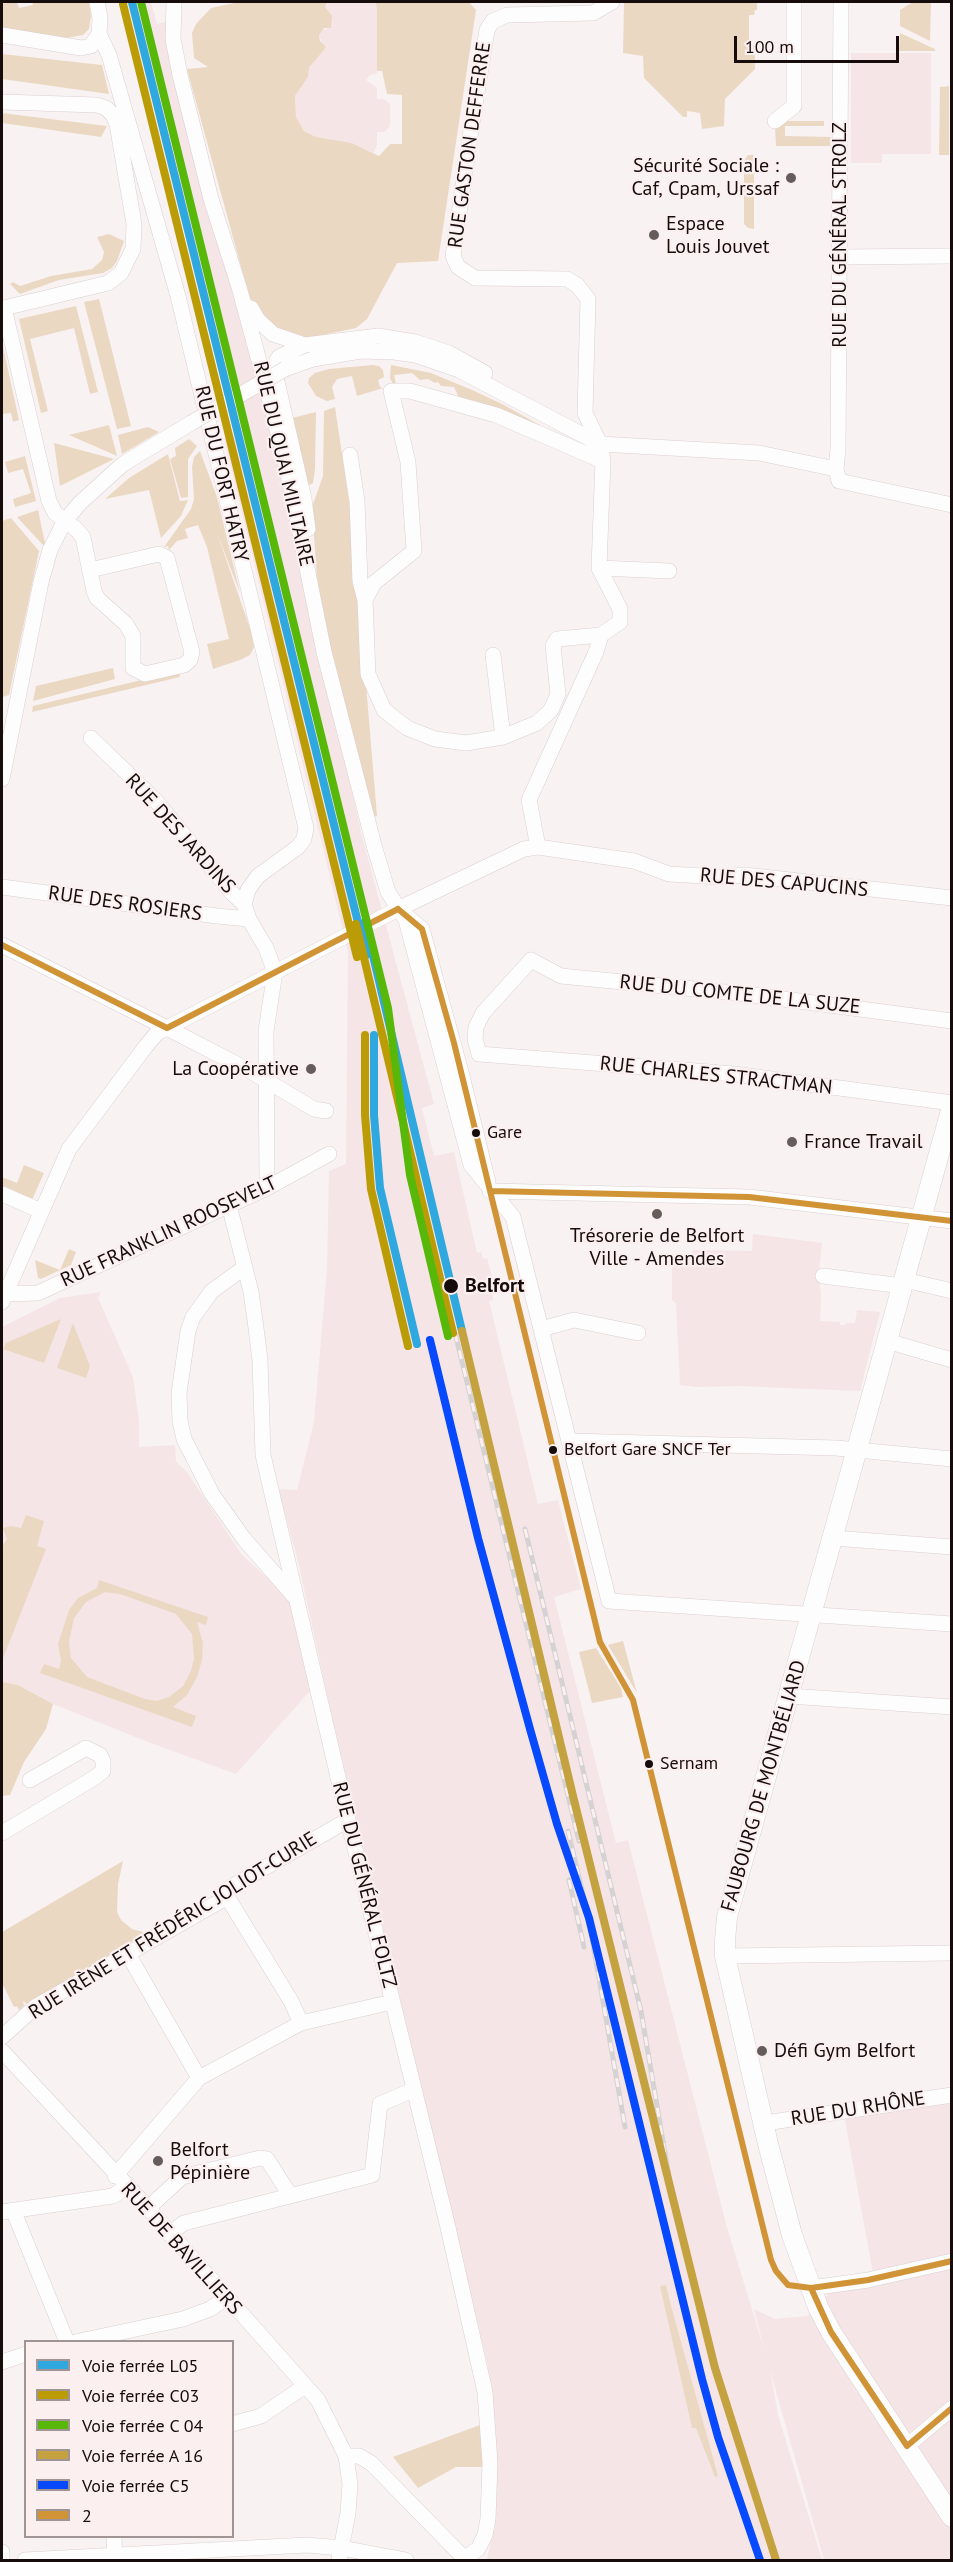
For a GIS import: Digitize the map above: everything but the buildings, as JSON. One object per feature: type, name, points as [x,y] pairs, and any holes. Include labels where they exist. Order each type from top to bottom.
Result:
[{"type":"main road","name":"FAUBOURG DE MONTBÉLIARD","points":[[951,1105],[945,1157],[922,1219],[855,1450],[833,1538],[727,1917],[725,1956],[792,2235],[811,2288],[831,2332],[951,2517]]},
{"type":"street","points":[[2,35],[81,48],[91,46],[99,34],[100,18],[97,2]]},
{"type":"street","name":"RUE DU QUAI MILITAIRE","points":[[174,2],[172,18],[176,58],[196,143],[239,287],[284,458],[324,652],[375,849],[388,892],[398,909]]},
{"type":"street","points":[[775,121],[794,106],[794,2]]},
{"type":"street","name":"RUE DU GÉNÉRAL STROLZ","points":[[838,475],[841,2]]},
{"type":"street","name":"RUE GASTON DEFFERRE","points":[[600,444],[585,413],[588,299],[577,285],[567,279],[475,278],[458,267],[453,256],[487,30],[493,21],[507,15],[593,13],[605,4]]},
{"type":"street","name":"RUE DU FORT HATRY","points":[[99,34],[110,55],[178,296],[306,828],[304,839],[298,847],[258,876],[248,890],[247,911]]},
{"type":"street","points":[[2,102],[97,105],[106,108],[113,115],[117,124],[134,224],[133,249],[128,262],[116,279],[108,284],[4,308],[50,501],[55,513],[83,537],[90,570],[97,598],[126,624],[133,636],[133,668],[145,674],[184,665],[190,660],[192,652],[167,558],[159,554],[90,570]]},
{"type":"street","points":[[840,257],[951,256]]},
{"type":"street","points":[[239,287],[265,329],[280,339],[304,345]]},
{"type":"street","points":[[313,591],[304,499],[275,373],[279,357],[304,345],[378,336],[415,342],[449,352],[467,362],[531,407]]},
{"type":"street","points":[[2,779],[41,582],[50,550],[64,522],[106,477],[123,464],[285,369],[313,359],[346,352],[394,352],[431,359],[459,370],[600,444],[759,453],[951,505]]},
{"type":"street","points":[[365,600],[374,584],[414,551],[408,462],[391,391],[410,391],[496,415],[603,461]]},
{"type":"street","points":[[350,455],[357,501],[360,581],[365,600],[368,674],[384,710],[407,728],[435,739],[466,743],[503,737],[537,723],[551,710],[558,694],[553,646],[557,639],[601,635],[620,622],[620,609],[599,568],[603,461],[600,444]]},
{"type":"street","points":[[599,568],[669,571]]},
{"type":"street","points":[[3,1298],[61,1163],[73,1142],[157,1033],[398,909],[524,849],[538,847],[529,800],[596,652],[601,635]]},
{"type":"street","points":[[493,655],[503,737]]},
{"type":"street","name":"RUE DES JARDINS","points":[[91,738],[156,801],[247,911]]},
{"type":"street","name":"RUE DES CAPUCINS","points":[[538,847],[634,861],[669,874],[721,877],[745,875],[951,898]]},
{"type":"street","name":"RUE DES ROSIERS","points":[[2,887],[217,916],[247,911]]},
{"type":"street","points":[[398,909],[422,929],[462,1072],[490,1191],[513,1217],[609,1601],[951,1624]]},
{"type":"street","points":[[247,911],[266,948],[274,972],[266,1031],[267,1188]]},
{"type":"street","points":[[2,945],[167,1028],[267,1081],[314,1109],[326,1111]]},
{"type":"street","name":"RUE DU COMTE DE LA SUZE","points":[[479,1054],[475,1038],[476,1028],[483,1013],[531,960],[561,976],[745,994],[951,1020]]},
{"type":"street","name":"RUE CHARLES STRACTMAN","points":[[479,1054],[734,1074],[951,1105]]},
{"type":"street","name":"RUE FRANKLIN ROOSEVELT","points":[[3,1298],[38,1293],[267,1188],[329,1154]]},
{"type":"street","points":[[490,1191],[749,1197],[951,1221]]},
{"type":"street","points":[[2,1194],[41,1211]]},
{"type":"street","name":"RUE DU GÉNÉRAL FOLTZ","points":[[229,1204],[251,1292],[260,1360],[263,1455],[485,2392],[489,2463],[488,2520],[485,2535],[478,2549],[464,2560]]},
{"type":"street","points":[[245,1267],[212,1292],[193,1317],[178,1394],[180,1421],[184,1439],[212,1494],[244,1539],[290,1590],[298,1603]]},
{"type":"street","points":[[823,1276],[904,1283],[951,1291]]},
{"type":"street","points":[[541,1329],[574,1320],[638,1333]]},
{"type":"street","points":[[887,1341],[951,1360]]},
{"type":"street","points":[[569,1441],[855,1450],[951,1459]]},
{"type":"street","points":[[833,1538],[951,1547]]},
{"type":"street","points":[[789,1696],[951,1707]]},
{"type":"street","points":[[2,1833],[94,1778],[103,1771],[103,1761],[100,1755],[86,1748],[30,1780]]},
{"type":"street","name":"RUE IRÈNE ET FRÉDÉRIC JOLIOT-CURIE","points":[[2,2037],[35,2007],[222,1899],[231,1887],[348,1820]]},
{"type":"street","points":[[226,1895],[291,2001],[301,2023]]},
{"type":"street","points":[[725,1956],[951,1953]]},
{"type":"street","points":[[128,1954],[200,2078]]},
{"type":"street","points":[[116,2176],[200,2078],[301,2023],[392,2002]]},
{"type":"street","name":"RUE DE BAVILLIERS","points":[[2,2052],[147,2208],[305,2386],[327,2414],[346,2456],[350,2484],[348,2513],[340,2554]]},
{"type":"street","points":[[169,2234],[184,2223],[372,2175],[380,2104],[413,2090]]},
{"type":"street","name":"RUE DU RHÔNE","points":[[765,2123],[951,2095]]},
{"type":"street","points":[[147,2208],[182,2177],[260,2158],[267,2159],[290,2195]]},
{"type":"street","points":[[66,2340],[7,2211],[113,2196],[126,2187]]},
{"type":"street","points":[[811,2288],[856,2282],[951,2261]]},
{"type":"street","points":[[84,2340],[183,2319],[210,2309],[226,2298]]},
{"type":"street","points":[[2,2362],[24,2355]]},
{"type":"street","points":[[234,2423],[261,2416],[305,2386]]},
{"type":"street","points":[[907,2446],[951,2408]]},
{"type":"street","points":[[346,2456],[359,2456],[371,2463],[464,2560]]},
{"type":"street","points":[[114,2538],[115,2558]]},
{"type":"street","points":[[25,2560],[115,2558],[307,2545],[340,2554],[406,2560]]},
{"type":"street","points":[[2,2552],[2,2560]]},
{"type":"shaded area","points":[[2,2],[17,2],[19,8],[33,5],[32,2],[89,2],[91,16],[89,29],[83,35],[67,38],[2,28]]},
{"type":"shaded area","points":[[127,2],[151,2],[157,24],[166,22],[278,442],[306,588],[362,836],[434,1104],[422,1108],[434,1156],[454,1152],[477,1253],[481,1252],[483,1259],[487,1258],[496,1293],[492,1293],[493,1300],[489,1301],[538,1504],[558,1500],[581,1589],[554,1597],[616,1843],[628,1840],[726,2224],[764,2349],[754,2309],[775,2319],[807,2316],[829,2293],[875,2284],[844,2115],[951,2095],[951,2560],[824,2560],[770,2370],[778,2415],[822,2560],[487,2560],[495,2522],[488,2366],[332,1717],[298,1561],[278,1489],[297,1490],[314,1422],[327,1269],[329,1171],[346,1164],[348,952],[224,438],[234,435]]},
{"type":"shaded area","points":[[239,2],[327,3],[325,7],[332,16],[331,28],[324,28],[319,35],[320,41],[326,47],[309,68],[308,77],[295,96],[296,117],[304,131],[316,137],[352,143],[379,156],[390,144],[402,144],[402,95],[387,94],[382,71],[377,71],[377,8],[375,2],[469,2],[476,10],[438,261],[397,263],[367,319],[356,328],[318,336],[295,339],[288,337],[262,316],[249,296],[187,69],[208,67],[194,58],[192,33],[196,24],[211,8]]},
{"type":"shaded area","points":[[329,2],[375,2],[377,7],[377,73],[370,75],[366,80],[377,88],[377,99],[384,99],[390,104],[390,126],[385,132],[377,132],[374,153],[352,143],[316,137],[304,131],[296,117],[295,96],[308,77],[309,69],[323,46],[319,35],[321,30],[330,28],[325,7]]},
{"type":"shaded area","points":[[624,2],[757,2],[754,15],[749,15],[749,45],[755,45],[755,69],[725,99],[724,126],[702,129],[700,113],[687,111],[687,117],[683,117],[644,78],[643,56],[623,53]]},
{"type":"shaded area","points":[[913,2],[931,2],[930,41],[900,26],[900,10]]},
{"type":"shaded area","points":[[900,33],[935,49],[935,51],[899,51]]},
{"type":"shaded area","points":[[851,53],[931,53],[931,154],[882,154],[882,163],[851,163]]},
{"type":"shaded area","points":[[2,54],[102,65],[109,94],[2,79]]},
{"type":"shaded area","points":[[949,86],[949,155],[939,155],[940,87]]},
{"type":"shaded area","points":[[2,113],[107,126],[101,137],[2,123]]},
{"type":"shaded area","points":[[783,121],[824,121],[824,126],[785,126],[785,136],[831,137],[830,146],[776,146],[775,126]]},
{"type":"shaded area","points":[[748,155],[754,155],[754,229],[744,224],[744,161]]},
{"type":"shaded area","points":[[109,234],[124,241],[117,261],[112,268],[103,273],[59,280],[20,294],[10,284],[13,282],[20,286],[51,276],[92,269],[102,260],[104,252],[97,237]]},
{"type":"shaded area","points":[[99,299],[131,426],[117,429],[84,302]]},
{"type":"shaded area","points":[[76,306],[98,392],[90,394],[74,328],[30,339],[48,411],[41,413],[19,319]]},
{"type":"shaded area","points":[[2,342],[19,420],[13,422],[11,413],[2,414]]},
{"type":"shaded area","points":[[391,365],[431,373],[472,390],[559,436],[459,398],[454,387],[441,386],[438,382],[435,383],[428,379],[420,380],[412,373],[394,375],[396,384],[393,384],[390,378]]},
{"type":"shaded area","points":[[379,366],[383,370],[384,377],[378,380],[380,387],[383,388],[357,396],[352,376],[337,379],[332,387],[335,399],[327,401],[316,396],[308,383],[309,378],[315,373],[329,369]]},
{"type":"shaded area","points":[[335,407],[353,528],[377,816],[372,817],[331,651],[317,579],[312,507],[323,476],[324,411]]},
{"type":"shaded area","points":[[316,412],[315,469],[313,483],[306,487],[292,418]]},
{"type":"shaded area","points":[[109,425],[117,456],[69,435]]},
{"type":"shaded area","points":[[148,427],[159,432],[122,454],[118,435]]},
{"type":"shaded area","points":[[189,439],[197,446],[188,459],[188,497],[181,498],[170,459],[176,456],[175,448]]},
{"type":"shaded area","points":[[54,443],[114,459],[60,486]]},
{"type":"shaded area","points":[[200,451],[217,497],[240,593],[217,533],[251,631],[254,647],[250,655],[213,669],[207,644],[229,639],[207,547],[198,525],[185,529],[188,538],[177,541],[169,550],[168,546],[164,547],[191,509],[194,499],[192,467],[194,457]]},
{"type":"shaded area","points":[[168,454],[180,501],[188,500],[181,516],[161,538],[149,490],[105,499],[129,478]]},
{"type":"shaded area","points":[[25,456],[36,501],[15,507],[13,499],[31,493],[23,469],[8,473],[5,462]]},
{"type":"shaded area","points":[[38,510],[45,543],[43,545],[17,517]]},
{"type":"shaded area","points":[[11,518],[39,551],[9,695],[2,697],[2,521]]},
{"type":"shaded area","points":[[113,668],[115,679],[33,701],[36,686]]},
{"type":"shaded area","points":[[179,671],[180,677],[32,712],[33,706]]},
{"type":"shaded area","points":[[24,1165],[44,1173],[32,1200],[2,1187],[2,1177],[17,1183]]},
{"type":"shaded area","points":[[753,1234],[822,1243],[819,1272],[820,1321],[840,1322],[840,1325],[845,1325],[855,1323],[857,1310],[880,1312],[860,1391],[680,1385],[676,1303],[672,1300],[672,1266],[666,1266],[666,1261],[671,1261],[672,1256],[692,1257],[692,1250],[752,1251]]},
{"type":"shaded area","points":[[69,1249],[76,1252],[71,1265],[41,1279],[38,1278],[35,1260],[60,1270]]},
{"type":"shaded area","points":[[101,1292],[98,1298],[133,1377],[139,1421],[139,1447],[175,1445],[176,1462],[187,1472],[242,1555],[285,1594],[292,1607],[310,1691],[236,1774],[53,1704],[18,1685],[2,1682],[2,1327],[60,1298]]},
{"type":"shaded area","points":[[61,1319],[44,1363],[3,1349],[6,1343]]},
{"type":"shaded area","points":[[73,1323],[90,1366],[86,1378],[57,1368]]},
{"type":"shaded area","points":[[26,1515],[44,1521],[37,1546],[46,1549],[2,1661],[2,1547],[7,1539],[3,1528],[11,1526],[21,1528]]},
{"type":"shaded area","points":[[99,1580],[208,1617],[206,1625],[197,1622],[203,1643],[202,1660],[197,1677],[187,1695],[173,1707],[196,1716],[192,1727],[40,1673],[44,1664],[59,1669],[61,1661],[58,1644],[69,1610],[78,1598],[97,1588]],"holes":[[[105,1592],[120,1594],[176,1614],[192,1634],[194,1659],[191,1671],[183,1686],[169,1697],[157,1701],[145,1699],[87,1677],[71,1658],[69,1642],[74,1618],[86,1602]]]},
{"type":"shaded area","points":[[623,1641],[637,1693],[608,1645]]},
{"type":"shaded area","points":[[596,1648],[621,1688],[623,1697],[592,1703],[579,1652]]},
{"type":"shaded area","points":[[2,1682],[18,1685],[53,1704],[46,1729],[24,1762],[10,1795],[2,1796]]},
{"type":"shaded area","points":[[123,1861],[118,1884],[117,1912],[121,1920],[132,1929],[147,1933],[27,2004],[23,2001],[24,2006],[19,2010],[17,2006],[14,2007],[2,1983],[2,1932]]},
{"type":"shaded area","points":[[666,2285],[718,2476],[715,2477],[696,2428],[692,2428],[660,2286]]},
{"type":"shaded area","points":[[480,2425],[483,2467],[456,2467],[418,2488],[393,2457]]},
{"type":"railway","points":[[455,1333],[579,1841]]},
{"type":"railway","points":[[525,1529],[641,2011],[671,2189]]},
{"type":"railway","points":[[568,1831],[588,1915],[625,2127]]},
{"type":"railway","points":[[569,1880],[584,1947]]},
{"type":"rail line","name":"L05","points":[[132,2],[366,955]]},
{"type":"rail line","name":"C03","points":[[123,4],[357,957]]},
{"type":"rail line","name":"L05","points":[[365,922],[462,1331]]},
{"type":"rail line","name":"C03","points":[[356,924],[453,1333]]},
{"type":"rail line","name":"C03","points":[[365,1035],[365,1115],[371,1189],[408,1346]]},
{"type":"rail line","name":"L05","points":[[374,1035],[374,1115],[380,1188],[417,1344]]},
{"type":"rail line","name":"C5","points":[[430,1340],[478,1538],[530,1729],[557,1824],[589,1918],[702,2379],[718,2437],[760,2560]]},
{"type":"transit line","points":[[141,2],[388,1008],[410,1175],[448,1336]]},
{"type":"transit line","name":"2","points":[[398,909],[422,929],[454,1043],[600,1642],[633,1700],[771,2260],[776,2271],[788,2285],[811,2288],[868,2280],[952,2261]]},
{"type":"transit line","name":"2","points":[[167,1028],[398,909]]},
{"type":"transit line","name":"2","points":[[2,945],[167,1028]]},
{"type":"transit line","name":"2","points":[[490,1191],[749,1197],[952,1221]]},
{"type":"transit line","points":[[462,1331],[573,1796],[715,2368],[776,2560]]},
{"type":"transit line","name":"2","points":[[811,2288],[831,2332],[907,2446]]},
{"type":"transit line","name":"2","points":[[907,2446],[952,2408]]},
{"type":"place","name":"Sécurité Sociale : Caf, Cpam, Urssaf","points":[[791,178]]},
{"type":"place","name":"Espace Louis Jouvet","points":[[654,235]]},
{"type":"place","name":"La Coopérative","points":[[311,1069]]},
{"type":"place","name":"Gare","points":[[476,1133]]},
{"type":"place","name":"France Travail","points":[[792,1142]]},
{"type":"place","name":"Trésorerie de Belfort Ville - Amendes","points":[[657,1214]]},
{"type":"place","name":"Belfort","points":[[451,1286]]},
{"type":"place","name":"Belfort Gare SNCF Ter","points":[[553,1450]]},
{"type":"place","name":"Sernam","points":[[649,1764]]},
{"type":"place","name":"Défi Gym Belfort","points":[[762,2051]]},
{"type":"place","name":"Belfort Pépinière","points":[[158,2161]]}]
